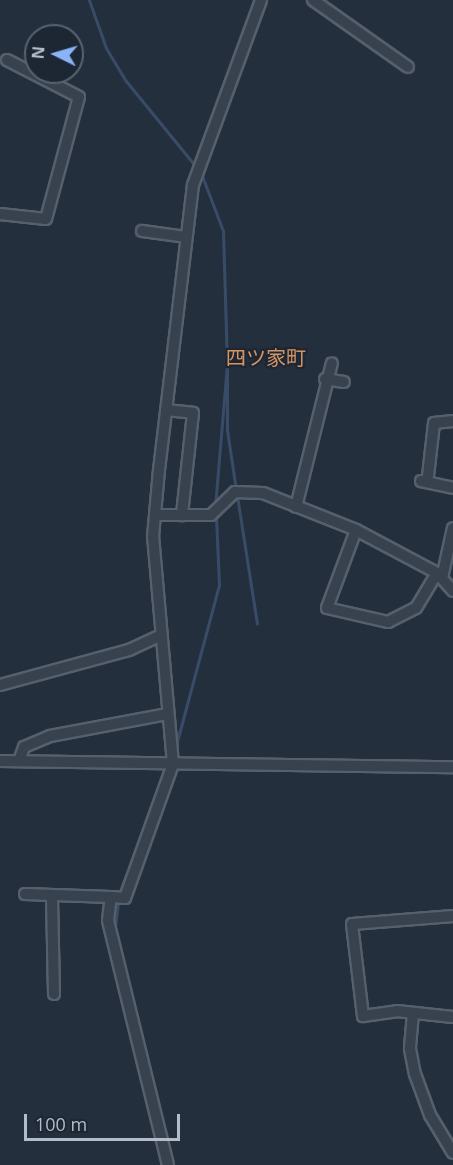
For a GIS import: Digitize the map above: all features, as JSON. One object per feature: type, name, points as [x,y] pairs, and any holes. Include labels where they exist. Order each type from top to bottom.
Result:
[{"type":"street","points":[[25,894],[52,898],[125,898],[168,764],[168,714],[161,635],[155,515],[186,237],[193,186],[261,0]]},
{"type":"street","points":[[314,0],[408,67]]},
{"type":"street","points":[[0,214],[46,219],[79,97],[6,60]]},
{"type":"street","points":[[142,231],[186,237]]},
{"type":"street","points":[[296,507],[325,379],[332,363]]},
{"type":"street","points":[[325,379],[344,382]]},
{"type":"street","points":[[166,410],[193,413],[182,515]]},
{"type":"street","points":[[453,420],[434,423],[424,478],[453,488]]},
{"type":"street","points":[[155,515],[211,514],[235,492],[247,490],[356,530],[439,576],[453,591]]},
{"type":"street","points":[[356,530],[327,608],[388,622],[416,608],[439,576],[453,528]]},
{"type":"street","points":[[0,685],[129,650],[161,635]]},
{"type":"street","points":[[19,761],[24,747],[50,736],[168,714]]},
{"type":"street","points":[[0,761],[453,766]]},
{"type":"street","points":[[111,897],[111,942],[168,1165]]},
{"type":"street","points":[[52,898],[54,994]]},
{"type":"street","points":[[453,916],[352,924],[363,1016],[413,1012],[453,1017]]},
{"type":"street","points":[[413,1012],[410,1049],[415,1074],[430,1115],[453,1153]]},
{"type":"waterway","points":[[89,0],[106,48],[126,81],[197,168]]},
{"type":"waterway","points":[[201,173],[223,231],[227,364],[215,506]]},
{"type":"waterway","points":[[227,364],[227,430],[236,490]]},
{"type":"waterway","points":[[237,496],[257,623]]},
{"type":"waterway","points":[[175,749],[219,585],[216,516]]},
{"type":"waterway","points":[[119,894],[165,771]]},
{"type":"waterway","points":[[115,927],[118,901]]},
{"type":"district","name":"四ツ家町","points":[[266,357]]}]
